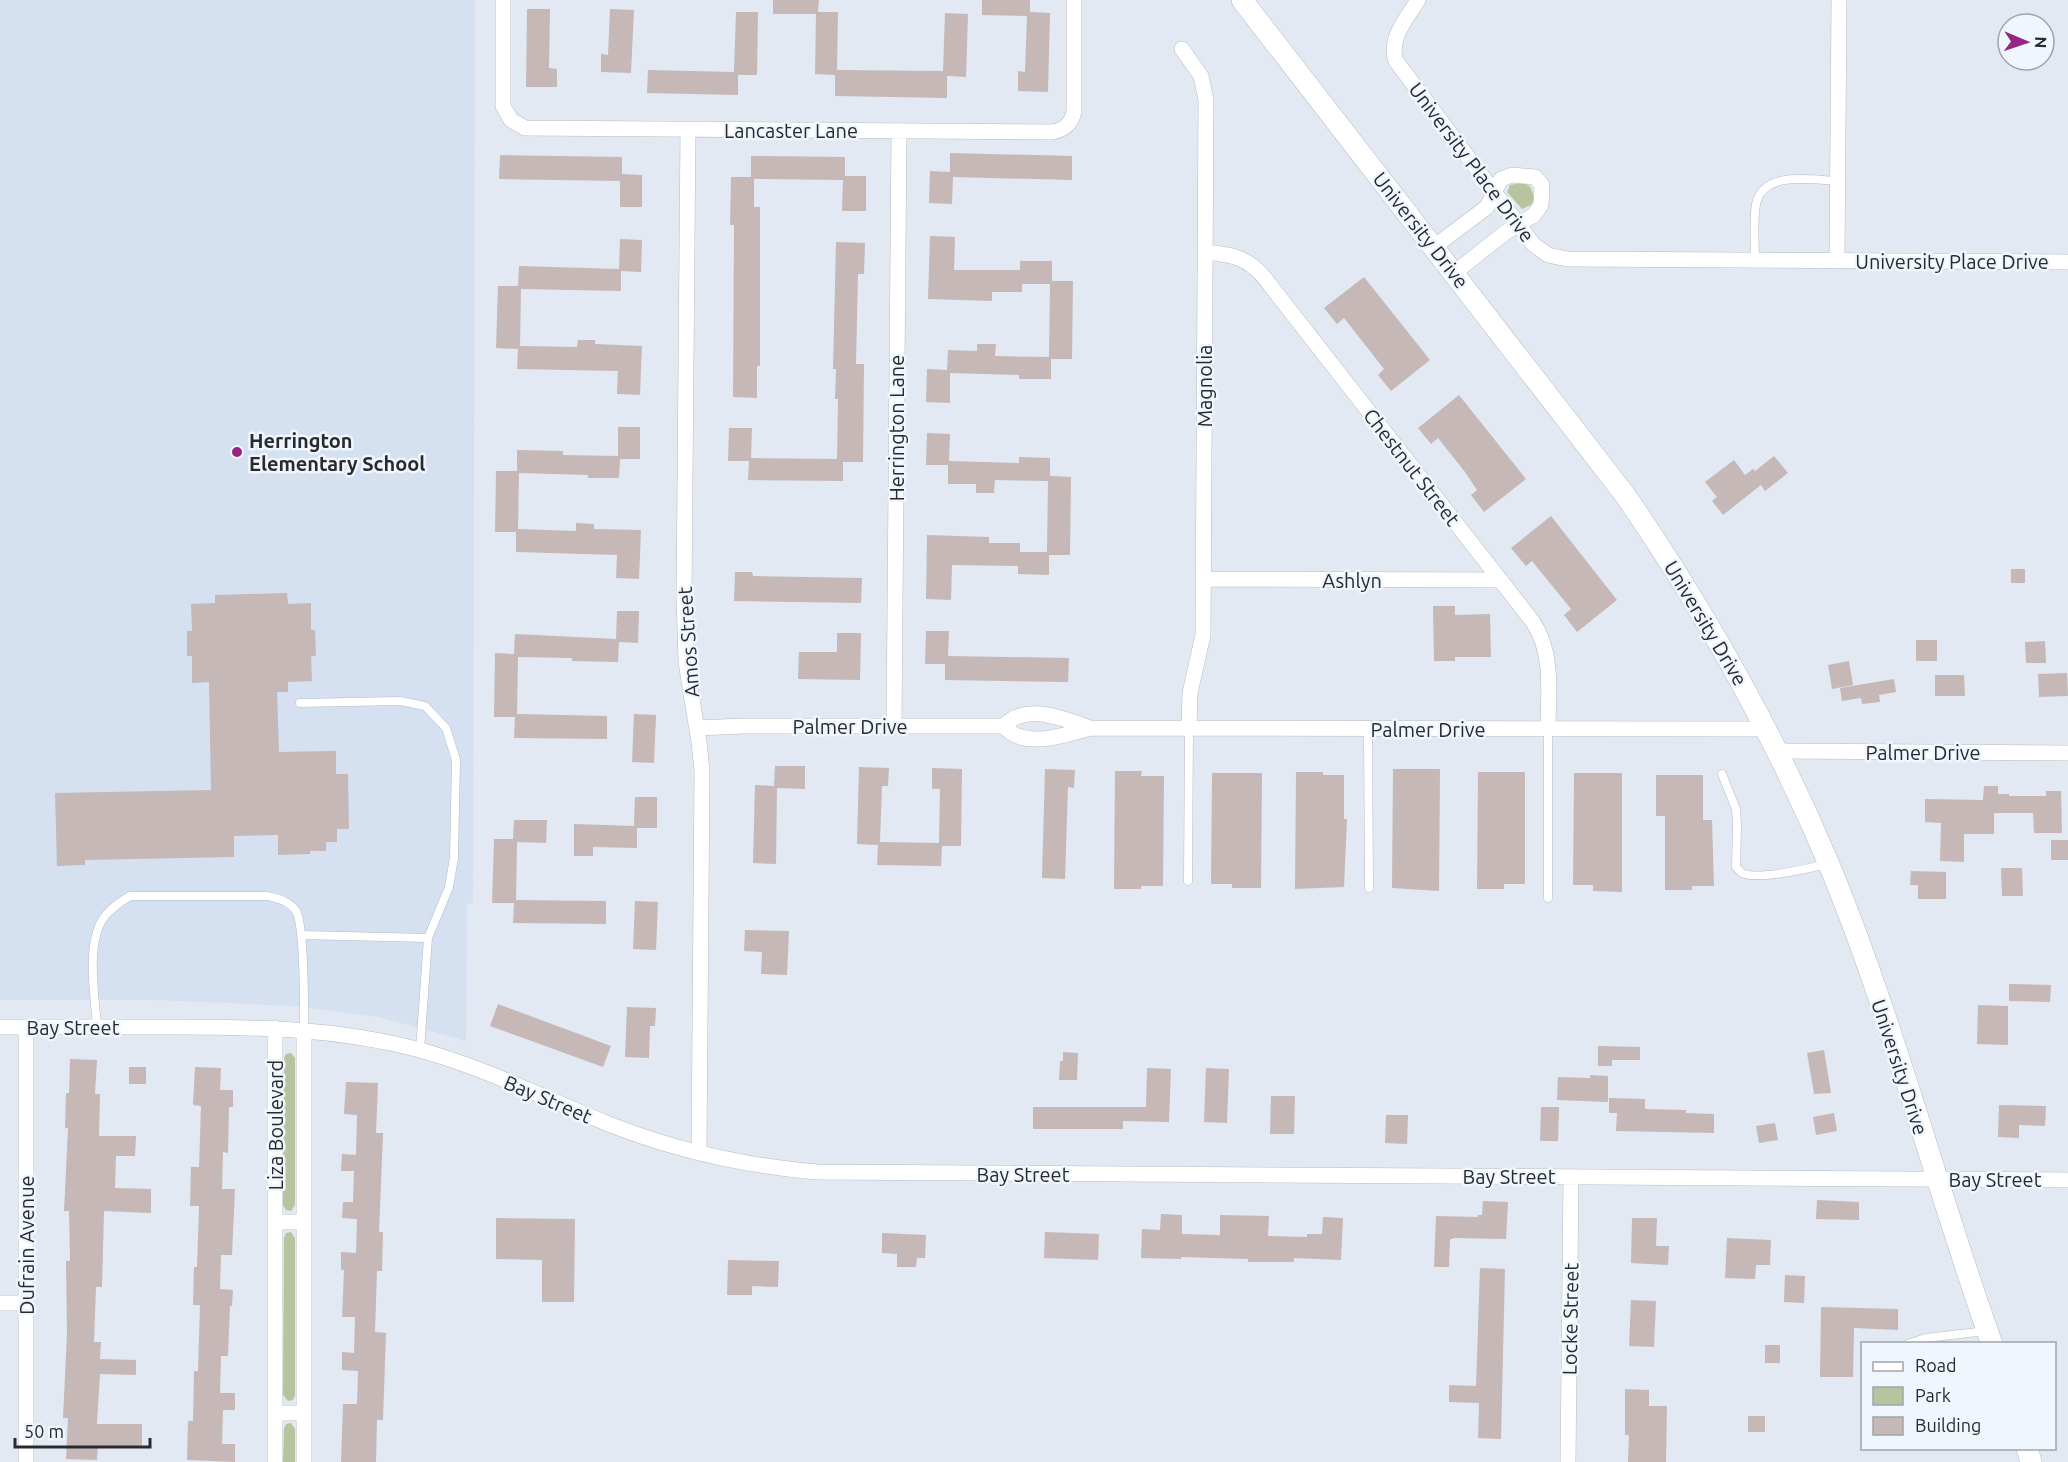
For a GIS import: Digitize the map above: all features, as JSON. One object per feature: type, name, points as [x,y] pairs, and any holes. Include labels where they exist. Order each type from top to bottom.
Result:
[{"type":"main road","name":"University Drive","points":[[1242,0],[1599,460],[1649,531],[1712,628],[1778,751],[1828,864],[1865,961],[1990,1337]]},
{"type":"street","name":"Lancaster Lane","points":[[503,0],[503,100],[505,111],[515,123],[528,128],[1052,132],[1066,126],[1074,112],[1074,0]]},
{"type":"street","name":"University Place Drive","points":[[1418,0],[1395,38],[1393,48],[1395,58],[1537,248],[1557,258],[2068,262]]},
{"type":"street","name":"University Place Drive","points":[[1836,260],[1839,0]]},
{"type":"street","name":"Magnolia","points":[[1182,49],[1197,69],[1206,92],[1202,640],[1191,686],[1189,728]]},
{"type":"street","name":"Amos Street","points":[[688,129],[684,630],[689,684],[702,771],[699,1154]]},
{"type":"street","name":"Herrington Lane","points":[[894,726],[898,131]]},
{"type":"street","points":[[1434,247],[1487,207],[1501,179],[1507,176],[1532,175],[1540,182],[1540,206],[1534,214],[1454,273]]},
{"type":"street","name":"Chestnut Street","points":[[1205,252],[1243,259],[1251,263],[1263,276],[1533,622],[1544,641],[1548,663],[1548,729]]},
{"type":"street","name":"Ashlyn","points":[[1203,579],[1501,580]]},
{"type":"street","name":"Palmer Drive","points":[[697,728],[1004,726],[1017,716],[1037,714],[1056,716],[1090,728]]},
{"type":"street","name":"Palmer Drive","points":[[1004,726],[1016,736],[1031,738],[1056,738],[1090,728],[1767,729]]},
{"type":"street","name":"Palmer Drive","points":[[1778,751],[2068,753]]},
{"type":"street","name":"Bay Street","points":[[0,1027],[275,1028],[355,1036],[420,1050],[480,1069],[632,1133],[699,1154],[780,1168],[836,1173],[2068,1180]]},
{"type":"street","name":"Dufrain Avenue","points":[[26,1027],[26,1462]]},
{"type":"street","name":"Liza Boulevard","points":[[275,1028],[275,1462]]},
{"type":"street","name":"Liza Boulevard","points":[[304,1030],[304,1462]]},
{"type":"street","name":"Locke Street","points":[[1568,1462],[1571,1177]]},
{"type":"street","points":[[275,1222],[304,1222]]},
{"type":"street","points":[[0,1303],[26,1303]]},
{"type":"street","points":[[275,1413],[304,1413]]},
{"type":"lane","points":[[1755,260],[1756,202],[1765,188],[1783,180],[1838,180]]},
{"type":"lane","points":[[300,703],[400,700],[425,706],[446,728],[456,760],[454,858],[449,887],[428,938],[420,1050]]},
{"type":"lane","points":[[1188,881],[1189,728]]},
{"type":"lane","points":[[1368,729],[1369,888]]},
{"type":"lane","points":[[1548,729],[1548,898]]},
{"type":"lane","points":[[1722,774],[1736,809],[1736,867],[1743,874],[1754,876],[1782,873],[1828,864]]},
{"type":"lane","points":[[96,1027],[93,963],[95,940],[103,918],[116,904],[130,896],[268,896],[285,900],[296,911],[301,935],[304,1030]]},
{"type":"lane","points":[[301,935],[428,938]]},
{"type":"lane","points":[[1913,1342],[1926,1338],[1990,1337]]},
{"type":"shaded area","name":"Herrington Elementary School","points":[[0,0],[475,0],[473,903],[467,904],[466,1041],[379,1017],[297,1006],[156,1000],[0,1000]]},
{"type":"green space","points":[[1521,183],[1530,188],[1534,199],[1531,205],[1522,209],[1507,192],[1510,185]]},
{"type":"green space","points":[[291,1053],[295,1058],[295,1205],[291,1211],[286,1210],[283,1205],[284,1058],[286,1054]]},
{"type":"green space","points":[[291,1232],[295,1238],[295,1395],[293,1400],[288,1401],[283,1395],[284,1238],[286,1233]]},
{"type":"green space","points":[[291,1423],[295,1429],[295,1462],[283,1462],[284,1429],[286,1424]]},
{"type":"building","points":[[773,0],[819,0],[818,12],[838,12],[837,70],[943,71],[945,13],[968,14],[966,77],[947,76],[947,98],[835,96],[835,75],[815,74],[816,14],[773,14]]},
{"type":"building","points":[[982,0],[1030,0],[1030,12],[1050,13],[1048,92],[1018,91],[1018,71],[1025,72],[1027,16],[982,15]]},
{"type":"building","points":[[527,9],[550,9],[549,68],[557,69],[557,87],[526,87]]},
{"type":"building","points":[[610,9],[634,10],[631,73],[601,72],[601,54],[608,55]]},
{"type":"building","points":[[736,12],[758,12],[757,75],[738,75],[738,95],[647,93],[648,70],[734,72]]},
{"type":"building","points":[[950,153],[1072,156],[1072,180],[953,177],[952,204],[929,203],[930,171],[950,172]]},
{"type":"building","points":[[500,155],[622,157],[622,174],[642,175],[642,207],[620,207],[620,181],[499,179]]},
{"type":"building","points":[[751,156],[845,157],[845,176],[866,176],[866,211],[842,211],[843,180],[754,179],[754,207],[760,207],[760,366],[757,366],[757,398],[733,397],[734,225],[730,225],[731,177],[751,177]]},
{"type":"building","points":[[930,236],[955,237],[954,270],[1020,270],[1020,261],[1052,261],[1052,281],[1073,281],[1072,359],[1051,359],[1051,379],[1019,379],[1019,375],[950,373],[950,403],[926,402],[927,369],[947,370],[948,350],[977,351],[977,344],[996,344],[995,356],[1049,357],[1050,284],[1022,284],[1022,292],[992,292],[992,301],[928,299]]},
{"type":"building","points":[[620,239],[642,240],[641,272],[621,271],[621,291],[521,289],[520,346],[577,347],[578,340],[595,340],[595,344],[642,346],[640,395],[617,394],[618,371],[517,369],[518,349],[496,348],[498,286],[518,286],[519,266],[619,269]]},
{"type":"building","points":[[836,242],[865,243],[864,274],[858,274],[856,364],[864,364],[863,462],[843,462],[843,481],[748,480],[749,461],[728,461],[729,428],[752,428],[751,458],[837,459],[838,399],[835,399],[836,369],[833,369]]},
{"type":"building","points":[[1364,277],[1430,360],[1391,391],[1378,375],[1384,369],[1344,318],[1337,324],[1324,308]]},
{"type":"building","points":[[1459,395],[1526,479],[1484,512],[1471,495],[1477,490],[1465,472],[1438,438],[1431,444],[1418,428]]},
{"type":"building","points":[[618,427],[640,427],[640,459],[620,459],[619,478],[519,473],[518,529],[576,531],[576,523],[594,524],[594,529],[641,530],[639,579],[616,578],[617,555],[516,552],[516,532],[495,532],[496,471],[517,471],[517,450],[563,451],[563,455],[618,456]]},
{"type":"building","points":[[927,433],[950,434],[949,461],[1019,463],[1019,457],[1050,458],[1050,476],[1071,477],[1070,555],[1049,555],[1049,575],[1018,574],[1018,566],[952,565],[951,600],[926,599],[927,535],[989,537],[989,543],[1020,543],[1020,552],[1047,552],[1048,481],[995,480],[994,493],[976,493],[976,484],[948,484],[948,465],[926,465]]},
{"type":"building","points":[[1774,456],[1788,473],[1765,491],[1761,485],[1723,515],[1712,501],[1717,497],[1705,482],[1734,460],[1745,475],[1753,469],[1755,471]]},
{"type":"building","points":[[1551,516],[1617,600],[1577,632],[1564,615],[1571,609],[1532,561],[1526,566],[1511,548]]},
{"type":"building","points":[[2011,569],[2025,569],[2025,583],[2011,583]]},
{"type":"building","points":[[735,572],[752,572],[753,576],[862,578],[861,603],[734,601]]},
{"type":"building","points":[[287,593],[288,604],[311,603],[311,630],[315,630],[316,656],[311,656],[312,681],[288,682],[288,692],[277,692],[279,752],[336,751],[336,774],[348,774],[349,829],[337,829],[337,842],[326,842],[326,851],[310,851],[310,854],[278,855],[278,835],[234,836],[234,857],[85,860],[85,865],[57,866],[55,793],[211,790],[209,682],[192,683],[192,656],[187,656],[187,631],[192,631],[191,604],[215,603],[215,595]]},
{"type":"building","points":[[1433,606],[1455,606],[1455,615],[1490,614],[1491,657],[1455,657],[1455,661],[1434,661]]},
{"type":"building","points":[[617,611],[639,611],[638,643],[619,642],[618,662],[518,657],[517,714],[607,716],[607,739],[514,738],[515,717],[494,717],[495,653],[514,654],[515,634],[616,639]]},
{"type":"building","points":[[926,631],[949,631],[948,656],[1069,658],[1068,682],[945,680],[945,664],[925,664]]},
{"type":"building","points":[[837,633],[861,633],[860,680],[798,679],[799,652],[837,652]]},
{"type":"building","points":[[1916,640],[1937,640],[1937,661],[1916,661]]},
{"type":"building","points":[[2045,641],[2046,663],[2026,663],[2025,642]]},
{"type":"building","points":[[1849,661],[1853,685],[1832,689],[1828,665]]},
{"type":"building","points":[[2067,673],[2068,696],[2039,697],[2038,674]]},
{"type":"building","points":[[1935,675],[1964,675],[1965,696],[1935,696]]},
{"type":"building","points":[[1894,679],[1896,692],[1879,695],[1880,702],[1862,704],[1861,698],[1842,701],[1840,688]]},
{"type":"building","points":[[634,714],[656,715],[654,763],[632,762]]},
{"type":"building","points":[[775,766],[805,766],[805,789],[777,788],[776,864],[753,863],[755,785],[774,786]]},
{"type":"building","points":[[859,767],[889,768],[888,786],[882,786],[880,842],[939,843],[940,789],[932,789],[932,768],[962,769],[961,846],[942,846],[941,866],[877,865],[878,845],[857,844]]},
{"type":"building","points":[[1045,769],[1075,770],[1074,788],[1068,787],[1065,879],[1042,878]]},
{"type":"building","points":[[1393,769],[1440,769],[1439,891],[1392,888]]},
{"type":"building","points":[[1115,771],[1142,771],[1141,776],[1164,776],[1163,886],[1114,889]]},
{"type":"building","points":[[1296,772],[1344,775],[1344,819],[1347,819],[1344,887],[1295,889]]},
{"type":"building","points":[[1478,772],[1525,772],[1525,884],[1504,884],[1504,889],[1477,889]]},
{"type":"building","points":[[1212,773],[1262,773],[1261,888],[1232,888],[1232,884],[1211,884]]},
{"type":"building","points":[[1574,773],[1622,773],[1622,892],[1593,891],[1593,885],[1573,885]]},
{"type":"building","points":[[1656,775],[1703,775],[1703,820],[1712,820],[1714,886],[1692,886],[1692,890],[1665,890],[1665,816],[1656,816]]},
{"type":"building","points":[[1984,786],[1998,786],[1998,794],[2009,794],[2009,796],[2046,796],[2046,791],[2061,791],[2062,833],[2034,833],[2033,813],[1994,813],[1994,834],[1964,834],[1964,862],[1940,861],[1941,823],[1925,822],[1925,799],[1983,800]]},
{"type":"building","points":[[635,797],[657,797],[657,828],[637,828],[637,848],[593,847],[593,856],[574,856],[574,824],[634,826]]},
{"type":"building","points":[[514,820],[547,820],[546,843],[517,842],[516,900],[606,901],[606,924],[513,923],[514,903],[492,903],[494,839],[513,839]]},
{"type":"building","points":[[2051,840],[2068,840],[2068,860],[2051,860]]},
{"type":"building","points":[[2001,868],[2022,868],[2023,896],[2002,896]]},
{"type":"building","points":[[1911,871],[1946,872],[1946,899],[1918,899],[1918,885],[1910,885]]},
{"type":"building","points":[[635,901],[658,902],[656,950],[633,949]]},
{"type":"building","points":[[745,930],[789,931],[787,975],[761,974],[762,952],[744,951]]},
{"type":"building","points":[[2009,984],[2051,985],[2050,1002],[2009,1001]]},
{"type":"building","points":[[498,1004],[611,1046],[603,1067],[490,1026]]},
{"type":"building","points":[[1978,1005],[2008,1006],[2008,1045],[1977,1044]]},
{"type":"building","points":[[627,1007],[656,1008],[655,1026],[650,1026],[649,1058],[625,1057]]},
{"type":"building","points":[[1598,1046],[1640,1047],[1640,1060],[1612,1060],[1612,1066],[1598,1066]]},
{"type":"building","points":[[1824,1050],[1831,1093],[1814,1094],[1807,1053]]},
{"type":"building","points":[[1063,1052],[1078,1053],[1077,1080],[1059,1080]]},
{"type":"building","points":[[70,1059],[97,1060],[95,1094],[100,1094],[99,1136],[136,1136],[135,1156],[116,1156],[115,1188],[151,1189],[151,1213],[104,1211],[102,1287],[96,1287],[94,1342],[101,1342],[100,1359],[136,1360],[136,1375],[100,1374],[97,1424],[142,1424],[142,1446],[98,1446],[97,1460],[66,1459],[68,1418],[63,1418],[67,1333],[66,1261],[70,1261],[69,1211],[64,1211],[68,1128],[65,1128],[66,1093],[69,1093]]},
{"type":"building","points":[[129,1067],[146,1067],[146,1084],[129,1084]]},
{"type":"building","points":[[195,1067],[221,1068],[220,1090],[233,1090],[233,1107],[229,1107],[228,1153],[223,1152],[222,1189],[235,1189],[232,1255],[221,1255],[220,1289],[233,1290],[228,1356],[221,1356],[220,1393],[235,1393],[235,1410],[223,1410],[222,1444],[235,1444],[235,1462],[187,1460],[188,1421],[193,1421],[194,1371],[198,1371],[200,1305],[193,1305],[199,1206],[190,1206],[191,1167],[199,1167],[201,1106],[193,1105]]},
{"type":"building","points":[[1147,1068],[1171,1069],[1169,1122],[1123,1121],[1123,1129],[1033,1129],[1033,1107],[1146,1107]]},
{"type":"building","points":[[1206,1068],[1229,1069],[1227,1123],[1204,1122]]},
{"type":"building","points":[[1590,1075],[1608,1076],[1608,1102],[1557,1100],[1558,1077],[1590,1078]]},
{"type":"building","points":[[346,1082],[378,1083],[376,1133],[383,1133],[379,1232],[383,1232],[382,1271],[377,1271],[375,1332],[386,1333],[383,1420],[377,1420],[376,1462],[341,1462],[343,1404],[357,1404],[358,1371],[342,1370],[342,1352],[354,1353],[355,1317],[342,1317],[344,1270],[341,1270],[341,1252],[356,1253],[357,1219],[342,1218],[343,1202],[353,1202],[354,1171],[341,1171],[342,1154],[356,1155],[357,1115],[344,1114]]},
{"type":"building","points":[[1271,1096],[1295,1096],[1294,1134],[1270,1134]]},
{"type":"building","points":[[1609,1098],[1645,1099],[1645,1109],[1686,1110],[1686,1113],[1714,1114],[1714,1133],[1616,1131],[1617,1113],[1609,1113]]},
{"type":"building","points":[[1999,1105],[2046,1106],[2045,1126],[2019,1125],[2019,1138],[1998,1137]]},
{"type":"building","points":[[1541,1107],[1559,1107],[1558,1141],[1540,1141]]},
{"type":"building","points":[[1834,1113],[1837,1131],[1816,1135],[1813,1117]]},
{"type":"building","points":[[1386,1115],[1408,1115],[1407,1144],[1385,1143]]},
{"type":"building","points":[[1775,1123],[1778,1140],[1759,1143],[1756,1126]]},
{"type":"building","points":[[1817,1200],[1859,1202],[1859,1220],[1816,1219]]},
{"type":"building","points":[[1483,1201],[1508,1202],[1506,1239],[1450,1239],[1449,1267],[1434,1267],[1436,1216],[1478,1217],[1482,1215]]},
{"type":"building","points":[[1161,1214],[1182,1215],[1182,1234],[1220,1235],[1220,1215],[1269,1216],[1268,1236],[1307,1237],[1307,1234],[1322,1234],[1323,1217],[1343,1218],[1341,1260],[1294,1258],[1294,1262],[1248,1262],[1248,1259],[1141,1258],[1142,1229],[1160,1230]]},
{"type":"building","points":[[496,1218],[575,1219],[574,1302],[542,1302],[542,1260],[496,1259]]},
{"type":"building","points":[[1632,1218],[1657,1218],[1656,1246],[1669,1246],[1668,1265],[1631,1263]]},
{"type":"building","points":[[1045,1232],[1099,1234],[1098,1260],[1044,1258]]},
{"type":"building","points":[[882,1233],[926,1235],[925,1258],[917,1258],[916,1267],[897,1267],[897,1254],[882,1253]]},
{"type":"building","points":[[1727,1238],[1771,1240],[1770,1265],[1756,1265],[1755,1279],[1725,1278]]},
{"type":"building","points":[[728,1260],[779,1261],[778,1287],[752,1286],[752,1295],[727,1295]]},
{"type":"building","points":[[1480,1268],[1505,1269],[1501,1439],[1478,1438],[1479,1403],[1449,1402],[1449,1385],[1476,1386]]},
{"type":"building","points":[[1785,1275],[1805,1276],[1804,1303],[1784,1302]]},
{"type":"building","points":[[1631,1300],[1656,1301],[1654,1347],[1629,1346]]},
{"type":"building","points":[[1821,1307],[1898,1309],[1898,1330],[1854,1328],[1853,1377],[1820,1377]]},
{"type":"building","points":[[1765,1345],[1780,1345],[1780,1363],[1765,1363]]},
{"type":"building","points":[[1625,1389],[1649,1390],[1649,1406],[1667,1406],[1666,1462],[1628,1462],[1629,1435],[1625,1435]]},
{"type":"building","points":[[1748,1416],[1765,1416],[1765,1432],[1748,1432]]},
{"type":"place","name":"Herrington Elementary School","points":[[237,452]]}]
